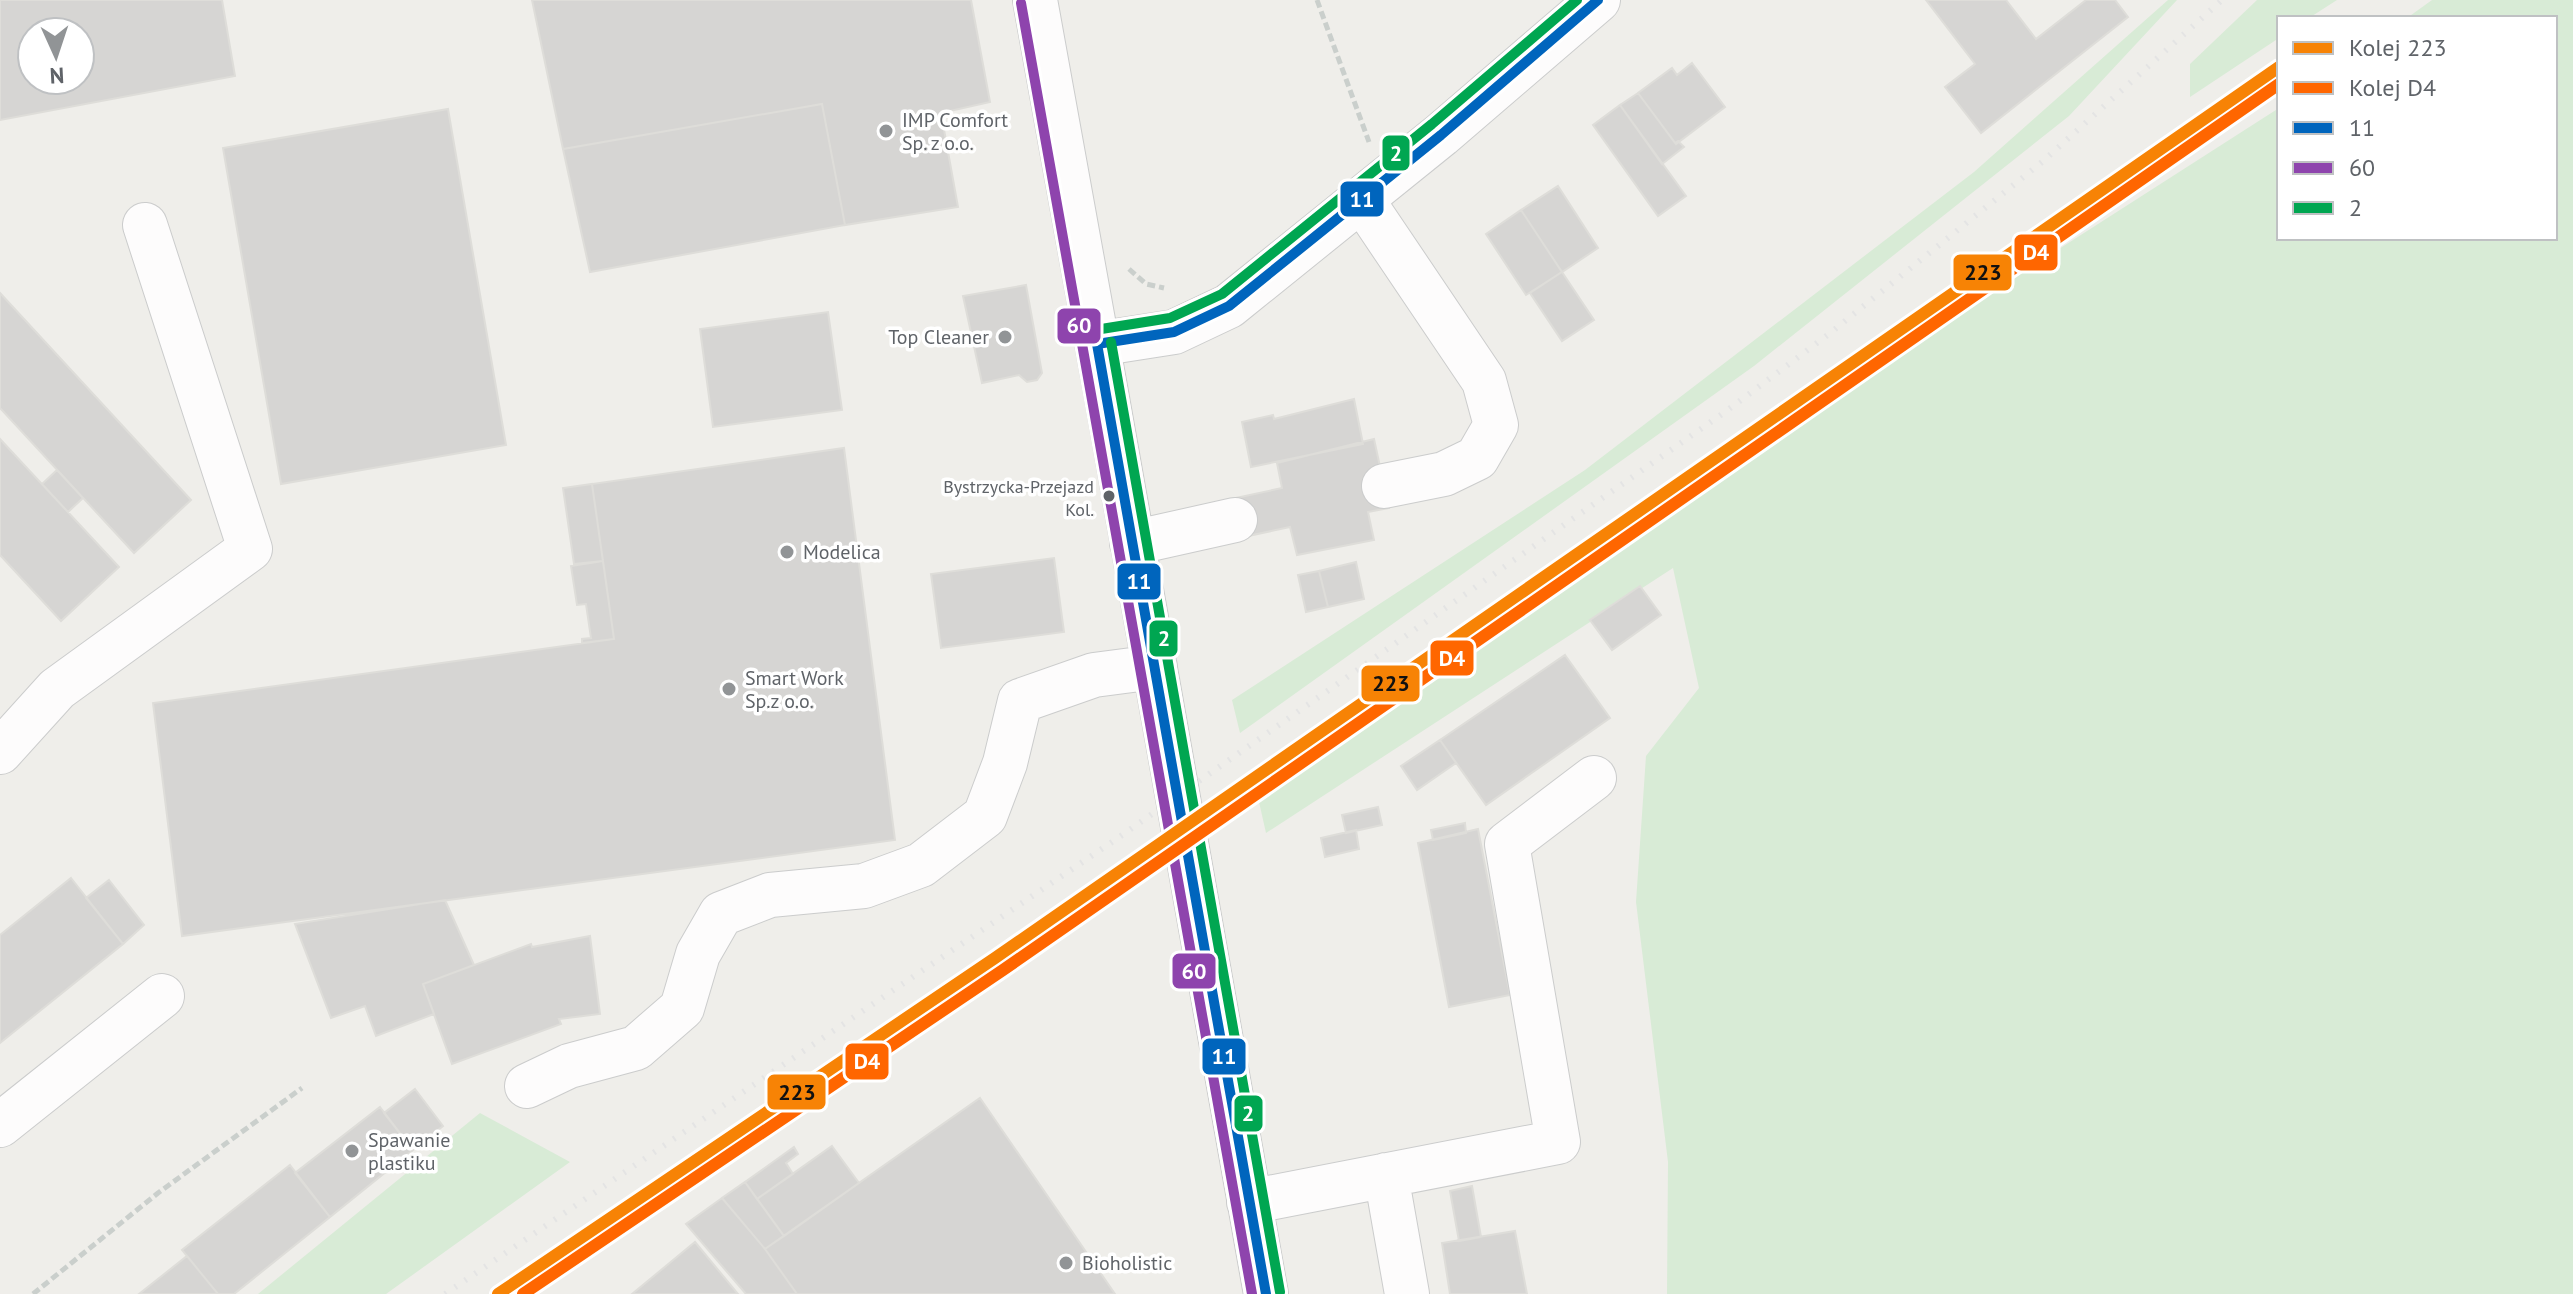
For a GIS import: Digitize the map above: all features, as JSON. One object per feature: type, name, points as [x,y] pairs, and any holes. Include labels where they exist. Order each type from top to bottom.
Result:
[{"type":"street","points":[[1035,0],[1266,1294]]},
{"type":"street","points":[[1097,344],[1174,332],[1229,306],[1362,200],[1598,0]]},
{"type":"street","points":[[1362,200],[1484,381],[1496,425],[1477,458],[1444,474],[1384,486]]},
{"type":"street","points":[[0,752],[57,689],[250,549],[145,225]]},
{"type":"street","points":[[1132,543],[1235,520]]},
{"type":"street","points":[[527,1086],[569,1066],[636,1048],[682,1008],[698,954],[721,914],[770,895],[864,886],[921,865],[985,816],[1005,763],[1020,701],[1094,675],[1155,667]]},
{"type":"street","points":[[1249,1202],[1558,1142],[1507,844],[1594,778]]},
{"type":"street","points":[[0,1125],[162,996]]},
{"type":"street","points":[[1386,1175],[1407,1294]]},
{"type":"path","points":[[1317,0],[1372,150]]},
{"type":"path","points":[[33,1294],[158,1193],[302,1088]]},
{"type":"green space","points":[[2168,0],[2177,0],[2069,116],[1754,366],[1240,733],[1232,700],[1585,470],[1974,172]]},
{"type":"green space","points":[[2257,0],[2337,0],[2312,16],[2277,16],[2277,39],[2190,97],[2190,64]]},
{"type":"green space","points":[[2432,0],[2573,0],[2573,1294],[1667,1294],[1668,1162],[1636,902],[1646,756],[1699,688],[1673,568],[1266,833],[1257,793],[1766,449],[1956,315],[2277,109],[2277,240],[2557,240],[2557,16],[2410,16]]},
{"type":"green space","points":[[480,1113],[570,1162],[386,1294],[258,1294]]},
{"type":"building","points":[[0,0],[222,0],[235,76],[0,120]]},
{"type":"building","name":"IMP Comfort Sp. z o.o.","points":[[532,0],[971,0],[990,102],[941,113],[958,207],[845,225],[822,104],[563,149]]},
{"type":"building","points":[[1926,0],[2006,0],[2036,39],[2086,0],[2115,0],[2128,17],[1981,133],[1945,87],[1975,64]]},
{"type":"building","points":[[1692,63],[1725,107],[1676,144],[1638,93],[1672,68],[1677,75]]},
{"type":"building","points":[[1638,93],[1675,143],[1678,141],[1684,147],[1662,164],[1620,105]]},
{"type":"building","points":[[822,104],[845,225],[590,272],[563,149]]},
{"type":"building","points":[[1620,105],[1686,196],[1658,216],[1593,125]]},
{"type":"building","points":[[448,109],[506,445],[281,484],[223,148]]},
{"type":"building","points":[[1558,186],[1598,248],[1562,272],[1521,210]]},
{"type":"building","points":[[1521,210],[1562,272],[1526,295],[1486,234]]},
{"type":"building","points":[[1562,272],[1594,320],[1562,341],[1530,293]]},
{"type":"building","points":[[1026,285],[1042,373],[1037,380],[1027,382],[1019,375],[982,383],[963,296]]},
{"type":"building","points":[[0,293],[191,500],[134,553],[0,408]]},
{"type":"building","points":[[828,312],[842,410],[713,427],[700,329]]},
{"type":"building","points":[[1354,399],[1363,444],[1251,467],[1242,422],[1273,415],[1274,419]]},
{"type":"building","points":[[0,439],[119,567],[61,621],[0,555]]},
{"type":"building","points":[[1374,439],[1389,508],[1368,512],[1374,540],[1297,555],[1290,527],[1239,538],[1231,499],[1282,488],[1277,463]]},
{"type":"building","points":[[844,448],[895,840],[182,936],[153,703],[614,639],[592,484]]},
{"type":"building","points":[[57,470],[83,498],[68,512],[42,484]]},
{"type":"building","points":[[592,484],[603,561],[574,564],[563,488]]},
{"type":"building","points":[[1054,558],[1064,632],[941,648],[931,574]]},
{"type":"building","points":[[603,561],[614,639],[582,643],[582,639],[591,638],[586,604],[577,605],[571,566]]},
{"type":"building","points":[[1356,562],[1364,599],[1328,607],[1319,571]]},
{"type":"building","points":[[1319,571],[1328,607],[1306,612],[1298,575]]},
{"type":"building","points":[[1640,586],[1661,615],[1612,650],[1590,620]]},
{"type":"building","points":[[1565,655],[1610,718],[1486,805],[1440,740]]},
{"type":"building","points":[[1440,740],[1456,763],[1417,790],[1401,766]]},
{"type":"building","points":[[1378,807],[1382,825],[1346,833],[1342,815]]},
{"type":"building","points":[[1465,823],[1466,833],[1433,840],[1431,830]]},
{"type":"building","points":[[1478,829],[1510,995],[1449,1007],[1418,843]]},
{"type":"building","points":[[1356,830],[1359,849],[1325,857],[1321,838]]},
{"type":"building","points":[[71,878],[123,944],[0,1043],[0,935]]},
{"type":"building","points":[[109,880],[144,925],[123,944],[86,898]]},
{"type":"building","points":[[445,900],[474,965],[423,984],[434,1014],[376,1036],[365,1006],[331,1018],[295,924]]},
{"type":"building","points":[[590,936],[600,1014],[559,1019],[561,1024],[452,1064],[423,984],[531,944],[532,947]]},
{"type":"building","points":[[415,1089],[443,1126],[413,1150],[384,1113]]},
{"type":"building","points":[[980,1098],[1115,1294],[797,1294],[765,1249]]},
{"type":"building","points":[[380,1107],[413,1150],[330,1217],[295,1173]]},
{"type":"building","points":[[832,1146],[859,1183],[784,1236],[757,1199]]},
{"type":"building","points":[[794,1147],[798,1154],[786,1163],[793,1174],[757,1199],[745,1182]]},
{"type":"building","points":[[290,1165],[330,1217],[234,1294],[218,1294],[182,1250]]},
{"type":"building","points":[[745,1182],[784,1236],[765,1249],[722,1198]]},
{"type":"building","points":[[1472,1186],[1481,1237],[1459,1241],[1450,1191]]},
{"type":"building","points":[[722,1198],[765,1249],[797,1294],[746,1294],[686,1224]]},
{"type":"building","points":[[1515,1231],[1527,1294],[1450,1294],[1442,1243]]},
{"type":"building","points":[[695,1242],[738,1294],[632,1294]]},
{"type":"building","points":[[187,1256],[218,1294],[139,1294]]},
{"type":"railway","points":[[445,1294],[1115,840],[1725,412],[1829,334],[2042,162],[2222,0]]},
{"type":"rail line","name":"223","points":[[498,1294],[995,958],[2277,68]]},
{"type":"rail line","name":"D4","points":[[523,1294],[1003,970],[2277,85]]},
{"type":"transit line","name":"2","points":[[1095,330],[1170,318],[1222,294],[1432,124],[1577,0]]},
{"type":"transit line","name":"11","points":[[1097,344],[1174,332],[1229,306],[1441,135],[1598,0]]},
{"type":"transit line","name":"60","points":[[1021,3],[1252,1294]]},
{"type":"transit line","name":"2","points":[[1111,342],[1280,1292]]},
{"type":"transit line","name":"11","points":[[1097,344],[1266,1294]]},
{"type":"place","name":"IMP Comfort Sp. z o.o.","points":[[886,131]]},
{"type":"place","name":"Top Cleaner","points":[[1005,337]]},
{"type":"place","name":"Bystrzycka-Przejazd Kol.","points":[[1109,496]]},
{"type":"place","name":"Modelica","points":[[787,552]]},
{"type":"place","name":"Smart Work Sp.z o.o.","points":[[729,689]]},
{"type":"place","name":"Spawanie plastiku","points":[[352,1151]]},
{"type":"place","name":"Bioholistic","points":[[1066,1263]]}]
